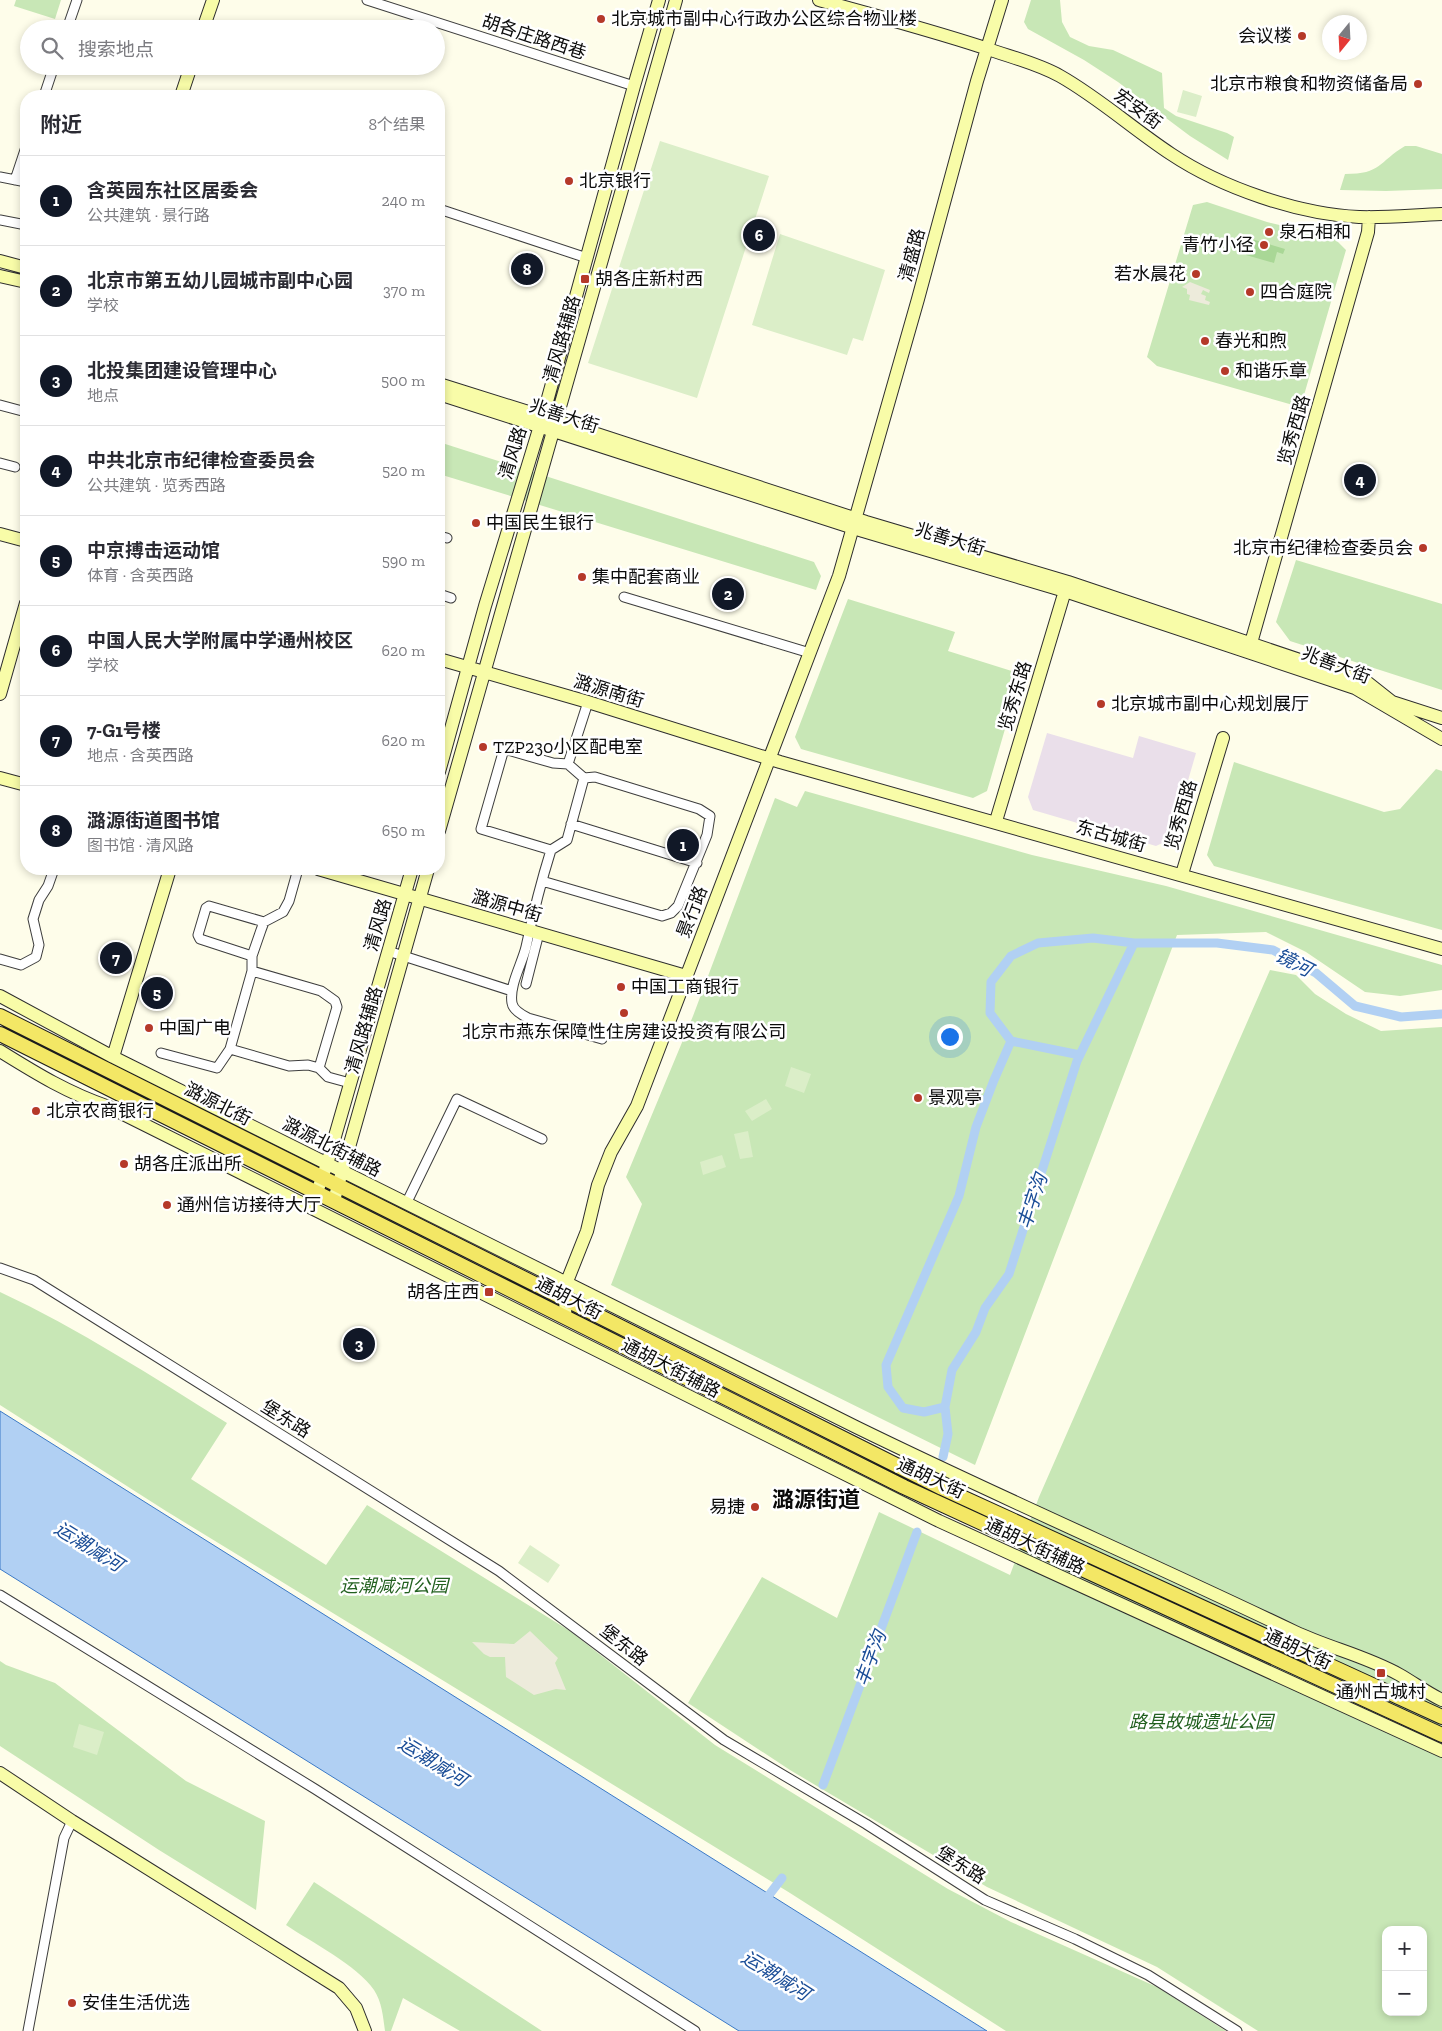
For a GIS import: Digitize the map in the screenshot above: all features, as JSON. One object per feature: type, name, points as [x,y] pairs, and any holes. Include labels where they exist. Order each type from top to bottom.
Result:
[{"type":"main road","name":"潞源北街","points":[[0,1016],[340,1178],[418,1226]]},
{"type":"main road","name":"潞源北街","points":[[0,1034],[411,1239]]},
{"type":"main road","name":"通胡大街","points":[[418,1226],[942,1488],[1442,1717]]},
{"type":"main road","name":"通胡大街","points":[[411,1239],[912,1490],[1442,1735]]},
{"type":"street","points":[[70,20],[77,0]]},
{"type":"street","points":[[206,20],[213,0]]},
{"type":"street","name":"胡各庄路西巷","points":[[367,0],[429,20]]},
{"type":"street","name":"清风路","points":[[445,750],[484,606],[541,421],[634,86],[660,0]]},
{"type":"street","name":"清风路辅路","points":[[445,810],[676,0]]},
{"type":"street","name":"宏安街","points":[[819,0],[1012,56],[1059,76],[1091,96],[1189,166],[1228,184],[1268,199],[1306,209],[1346,216],[1442,214]]},
{"type":"street","name":"清盛路","points":[[853,523],[902,359],[977,80],[1002,0]]},
{"type":"street","name":"胡各庄路西巷","points":[[445,25],[634,86]]},
{"type":"street","points":[[46,90],[51,75]]},
{"type":"street","points":[[183,90],[188,75]]},
{"type":"street","points":[[15,180],[20,165]]},
{"type":"street","points":[[0,176],[20,181]]},
{"type":"street","points":[[445,211],[587,258]]},
{"type":"street","name":"览秀西路","points":[[1250,648],[1368,232],[1369,217]]},
{"type":"street","points":[[0,220],[20,224]]},
{"type":"street","points":[[0,261],[20,266]]},
{"type":"street","points":[[0,276],[20,281]]},
{"type":"street","name":"兆善大街","points":[[445,386],[541,421],[853,523],[1066,587],[1250,648],[1368,683],[1392,702],[1442,718]]},
{"type":"street","name":"兆善大街","points":[[445,396],[541,421]]},
{"type":"street","points":[[0,405],[20,410]]},
{"type":"street","points":[[0,463],[15,467]]},
{"type":"street","name":"景行路","points":[[565,1317],[566,1284],[587,1232],[598,1185],[611,1152],[637,1106],[839,576],[853,523]]},
{"type":"street","points":[[0,534],[20,539]]},
{"type":"street","name":"览秀东路","points":[[996,821],[1066,587]]},
{"type":"street","points":[[445,596],[451,598]]},
{"type":"street","points":[[624,597],[810,653]]},
{"type":"street","points":[[0,694],[20,624]]},
{"type":"street","name":"兆善大街","points":[[1250,648],[1355,688],[1442,739]]},
{"type":"street","name":"潞源南街","points":[[445,661],[588,702],[769,758]]},
{"type":"street","points":[[568,764],[588,702]]},
{"type":"street","name":"览秀西路","points":[[1182,874],[1223,738]]},
{"type":"street","points":[[542,881],[662,916],[671,913],[678,906],[697,863],[707,835],[710,816],[699,809],[595,778],[584,778],[568,764],[553,763],[504,749],[480,829],[550,850]]},
{"type":"street","name":"东古城街","points":[[769,758],[1442,949]]},
{"type":"street","points":[[0,778],[20,783]]},
{"type":"street","points":[[526,984],[542,881],[550,850],[567,840],[584,778]]},
{"type":"street","points":[[572,824],[697,863]]},
{"type":"street","points":[[0,959],[21,965],[36,957],[39,945],[33,919],[39,900],[48,886],[52,875]]},
{"type":"street","points":[[113,1057],[168,875]]},
{"type":"street","points":[[161,1052],[217,1068],[230,1049],[252,971],[252,956],[264,922],[283,912],[289,901],[296,875]]},
{"type":"street","name":"潞源中街","points":[[339,875],[686,976]]},
{"type":"street","name":"清风路","points":[[317,1192],[410,875]]},
{"type":"street","name":"清风路辅路","points":[[334,1200],[426,875]]},
{"type":"street","points":[[252,956],[200,939],[198,935],[206,908],[209,906],[264,922]]},
{"type":"street","points":[[534,932],[526,947],[512,991],[512,1004],[519,1013],[528,1018],[602,1039]]},
{"type":"street","points":[[388,952],[512,991]]},
{"type":"street","points":[[252,971],[321,991],[335,1001],[337,1008],[319,1068]]},
{"type":"street","name":"潞源北街辅路","points":[[0,996],[324,1171]]},
{"type":"street","points":[[230,1049],[289,1066],[308,1065],[319,1068],[328,1077],[350,1083]]},
{"type":"street","name":"通胡大街辅路","points":[[0,1051],[24,1068],[80,1097],[110,1106],[939,1521],[1442,1751]]},
{"type":"street","points":[[406,1204],[457,1099],[542,1140]]},
{"type":"street","name":"潞源北街辅路","points":[[340,1178],[406,1204],[463,1233]]},
{"type":"street","name":"通胡大街辅路","points":[[463,1233],[937,1467],[1322,1644],[1359,1656],[1392,1671],[1442,1700]]},
{"type":"street","name":"堡东路","points":[[0,1268],[34,1280],[432,1531],[499,1571],[724,1740],[866,1824],[985,1900],[1076,1939],[1148,1975],[1237,2031]]},
{"type":"street","points":[[0,1595],[315,1788],[695,2031]]},
{"type":"street","points":[[0,1774],[339,1988],[356,2008],[365,2031]]},
{"type":"street","points":[[28,2031],[64,1838],[72,1821]]},
{"type":"shaded area","points":[[1190,282],[1210,290],[1209,293],[1203,290],[1201,294],[1206,296],[1205,300],[1210,302],[1209,305],[1189,300],[1190,295],[1187,294],[1187,289],[1182,287]]},
{"type":"shaded area","points":[[1047,733],[1133,758],[1139,736],[1196,753],[1171,839],[1156,846],[1033,810],[1028,797]]},
{"type":"shaded area","points":[[530,1631],[558,1658],[555,1663],[566,1690],[556,1689],[534,1695],[506,1677],[505,1657],[490,1657],[484,1654],[472,1642],[514,1644]]},
{"type":"green space","points":[[16,0],[61,0],[55,19],[14,6]]},
{"type":"green space","points":[[1031,0],[1060,0],[1062,22],[1070,37],[1089,46],[1113,50],[1162,73],[1164,108],[1176,116],[1234,137],[1228,160],[1190,136],[1118,82],[1084,60],[1028,29],[1024,22]]},
{"type":"green space","points":[[1183,90],[1202,96],[1196,117],[1177,112]]},
{"type":"green space","points":[[660,141],[769,176],[697,398],[588,363]]},
{"type":"green space","points":[[1405,146],[1416,146],[1442,154],[1442,189],[1340,190],[1345,174],[1366,172],[1373,169]]},
{"type":"green space","points":[[1207,202],[1267,222],[1334,238],[1346,250],[1302,402],[1293,405],[1157,366],[1147,357],[1193,205]]},
{"type":"green space","points":[[780,234],[885,270],[863,341],[853,338],[847,355],[752,325]]},
{"type":"green space","points":[[1245,237],[1285,249],[1283,254],[1277,252],[1274,263],[1246,255],[1248,243],[1244,241]]},
{"type":"green space","points":[[445,444],[814,562],[821,576],[816,590],[445,476]]},
{"type":"green space","points":[[1296,560],[1442,604],[1442,690],[1290,641],[1276,622]]},
{"type":"green space","points":[[848,599],[955,632],[948,651],[1021,674],[987,791],[973,798],[801,749],[795,737]]},
{"type":"green space","points":[[1234,762],[1384,812],[1400,809],[1436,769],[1442,771],[1442,930],[1214,866],[1207,855]]},
{"type":"green space","points":[[805,791],[1032,855],[1166,886],[1442,965],[1442,990],[1400,996],[1365,992],[1306,952],[1266,932],[1177,935],[975,1465],[611,1285],[642,1204],[626,1177],[693,1016],[775,798],[797,807]]},
{"type":"green space","name":"路县故城遗址公园","points":[[1270,970],[1296,975],[1315,994],[1346,1014],[1381,1031],[1442,1027],[1442,2031],[1258,2031],[1157,1967],[987,1887],[790,1770],[688,1703],[762,1577],[837,1618],[879,1512],[1010,1575],[1039,1497]]},
{"type":"green space","points":[[791,1067],[811,1074],[804,1093],[785,1086]]},
{"type":"green space","points":[[766,1099],[772,1109],[752,1121],[745,1111]]},
{"type":"green space","points":[[748,1131],[753,1157],[740,1159],[734,1134]]},
{"type":"green space","points":[[722,1155],[726,1167],[703,1175],[700,1162]]},
{"type":"green space","name":"运潮减河公园","points":[[0,1292],[87,1338],[227,1423],[191,1479],[326,1565],[367,1505],[570,1631],[715,1745],[948,1889],[1011,1922],[1157,1987],[1226,2031],[1006,2031],[790,1893],[166,1511],[0,1405]]},
{"type":"green space","points":[[530,1545],[560,1565],[548,1583],[518,1563]]},
{"type":"green space","points":[[0,1661],[55,1683],[186,1781],[265,1821],[256,1910],[159,1850],[0,1746]]},
{"type":"green space","points":[[79,1724],[104,1732],[97,1755],[73,1747]]},
{"type":"green space","points":[[314,1882],[542,2031],[460,2031],[403,1998],[391,2031],[385,2031],[379,2000],[374,1990],[366,1981],[333,1954],[286,1925]]},
{"type":"water","name":"运潮减河","points":[[0,1411],[987,2031],[739,2031],[0,1569]]},
{"type":"waterway","name":"镜河","points":[[1011,1041],[990,1013],[991,982],[1011,956],[1038,943],[1093,938],[1134,943],[1217,943],[1273,950],[1316,973],[1355,1006],[1401,1017],[1442,1014]]},
{"type":"waterway","name":"丰字沟","points":[[943,1457],[948,1434],[945,1407],[952,1370],[976,1332],[985,1308],[1009,1274],[1077,1061],[1134,943]]},
{"type":"waterway","points":[[945,1407],[924,1412],[903,1408],[888,1387],[886,1365],[959,1196],[976,1127],[994,1080],[1011,1041],[1080,1055]]},
{"type":"waterway","name":"丰字沟","points":[[823,1785],[917,1532]]},
{"type":"waterway","name":"丰字沟","points":[[765,1905],[769,1895],[782,1878]]},
{"type":"place","name":"北京城市副中心行政办公区综合物业楼","points":[[601,19]]},
{"type":"place","name":"会议楼","points":[[1302,36]]},
{"type":"place","name":"北京市粮食和物资储备局","points":[[1418,84]]},
{"type":"place","name":"北京银行","points":[[569,181]]},
{"type":"place","name":"泉石相和","points":[[1269,232]]},
{"type":"place","name":"中国人民大学附属中学通州校区","points":[[759,235]]},
{"type":"place","name":"青竹小径","points":[[1264,245]]},
{"type":"place","name":"潞源街道图书馆","points":[[527,269]]},
{"type":"place","name":"若水晨花","points":[[1196,274]]},
{"type":"place","name":"胡各庄新村西","points":[[585,279]]},
{"type":"place","name":"四合庭院","points":[[1250,292]]},
{"type":"place","name":"春光和煦","points":[[1205,341]]},
{"type":"place","name":"和谐乐章","points":[[1225,371]]},
{"type":"place","name":"中共北京市纪律检查委员会","points":[[1360,480]]},
{"type":"place","name":"中国民生银行","points":[[476,523]]},
{"type":"place","name":"北京市纪律检查委员会","points":[[1423,548]]},
{"type":"place","name":"集中配套商业","points":[[582,577]]},
{"type":"place","name":"北京市第五幼儿园城市副中心园","points":[[728,594]]},
{"type":"place","name":"北京城市副中心规划展厅","points":[[1101,704]]},
{"type":"place","name":"TZP230小区配电室","points":[[483,747]]},
{"type":"place","name":"含英园东社区居委会","points":[[683,845]]},
{"type":"place","name":"7-G1号楼","points":[[116,958]]},
{"type":"place","name":"中国工商银行","points":[[621,987]]},
{"type":"place","name":"中京搏击运动馆","points":[[157,993]]},
{"type":"place","name":"北京市燕东保障性住房建设投资有限公司","points":[[624,1013]]},
{"type":"place","name":"中国广电","points":[[149,1028]]},
{"type":"place","name":"景观亭","points":[[918,1098]]},
{"type":"place","name":"北京农商银行","points":[[36,1111]]},
{"type":"place","name":"胡各庄派出所","points":[[124,1164]]},
{"type":"place","name":"通州信访接待大厅","points":[[167,1205]]},
{"type":"place","name":"胡各庄西","points":[[489,1292]]},
{"type":"place","name":"北投集团建设管理中心","points":[[359,1344]]},
{"type":"place","name":"易捷","points":[[755,1507]]},
{"type":"place","name":"通州古城村","points":[[1381,1673]]},
{"type":"place","name":"安佳生活优选","points":[[72,2003]]},
{"type":"district","name":"潞源街道","points":[[816,1499]]}]
